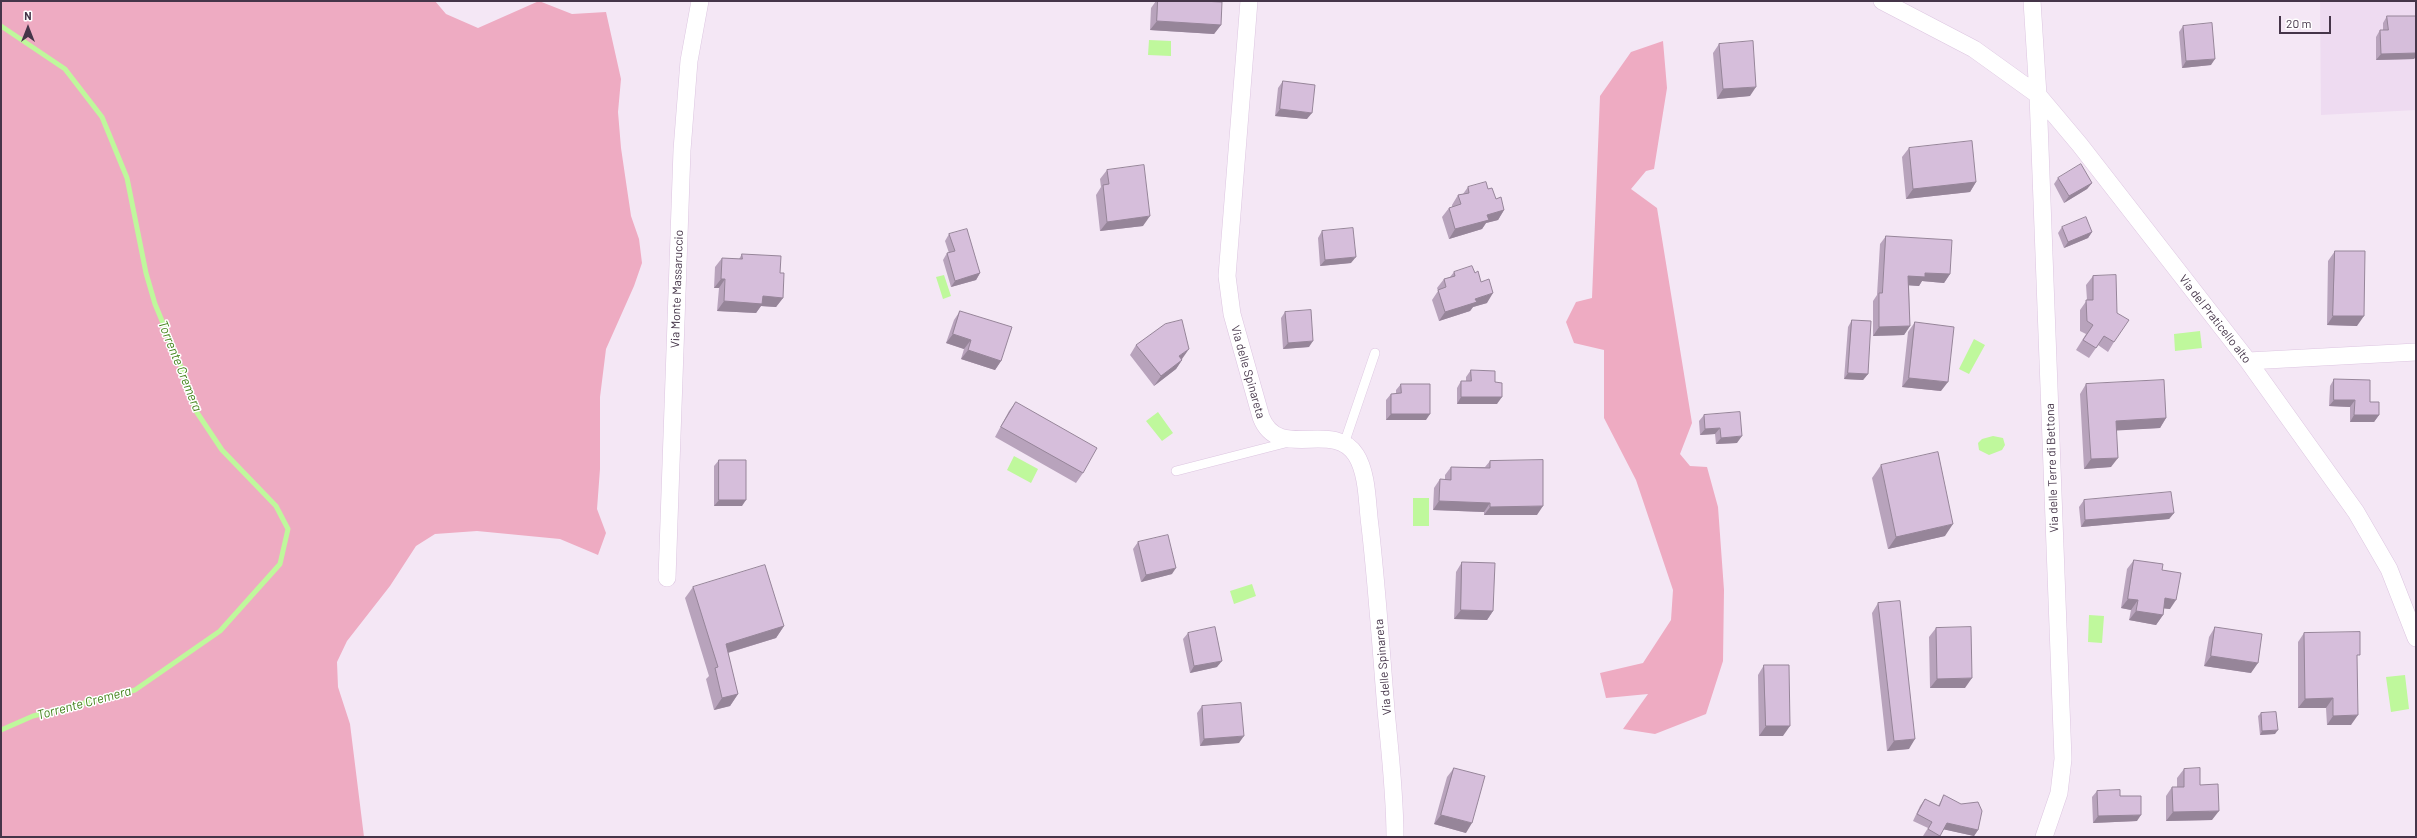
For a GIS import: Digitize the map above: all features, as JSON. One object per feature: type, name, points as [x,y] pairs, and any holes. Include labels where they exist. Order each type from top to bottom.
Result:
[{"type":"street","name":"Via Monte Massaruccio","points":[[667,578],[682,150],[689,62],[700,1]]},
{"type":"street","name":"Via delle Spinareta","points":[[1249,1],[1227,276],[1232,314],[1263,424],[1272,434],[1296,441],[1320,438],[1344,444],[1355,453],[1362,469],[1374,564],[1396,837]]},
{"type":"street","points":[[1882,1],[1979,52],[2038,95]]},
{"type":"street","points":[[2032,1],[2038,95]]},
{"type":"street","name":"Via del Praticello alto","points":[[2038,95],[2080,145],[2248,361],[2366,528],[2389,569],[2416,638]]},
{"type":"street","name":"Via delle Terre di Bettona","points":[[2038,95],[2063,759],[2059,793],[2044,837]]},
{"type":"street","points":[[2248,361],[2416,352]]},
{"type":"lane","points":[[1344,444],[1375,353]]},
{"type":"lane","points":[[1176,471],[1296,441]]},
{"type":"shaded area","points":[[1,1],[435,1],[446,14],[478,28],[539,1],[572,14],[606,12],[621,79],[618,112],[621,148],[631,216],[639,239],[642,263],[634,286],[606,349],[600,397],[600,469],[597,509],[606,533],[598,555],[560,539],[477,531],[435,534],[416,546],[390,586],[347,641],[337,662],[338,687],[350,724],[364,837],[1,837]]},
{"type":"shaded area","points":[[2320,1],[2416,1],[2416,110],[2321,115]]},
{"type":"shaded area","points":[[1149,40],[1171,41],[1171,56],[1148,55]]},
{"type":"shaded area","points":[[1663,41],[1667,88],[1654,169],[1646,171],[1631,189],[1657,208],[1692,423],[1680,454],[1690,466],[1707,467],[1718,507],[1724,590],[1723,661],[1706,714],[1655,734],[1623,729],[1648,694],[1606,698],[1600,673],[1643,663],[1671,620],[1673,590],[1636,480],[1604,418],[1604,350],[1574,343],[1566,322],[1576,302],[1592,298],[1600,96],[1631,52]]},
{"type":"shaded area","points":[[944,275],[951,296],[943,299],[936,277]]},
{"type":"shaded area","points":[[2200,331],[2202,348],[2175,351],[2174,334]]},
{"type":"shaded area","points":[[1974,339],[1985,345],[1969,374],[1959,369]]},
{"type":"shaded area","points":[[1158,412],[1173,433],[1162,441],[1146,421]]},
{"type":"shaded area","points":[[1993,436],[2003,438],[2005,445],[2002,450],[1989,455],[1979,450],[1978,443],[1982,439]]},
{"type":"shaded area","points":[[1014,456],[1038,469],[1031,483],[1007,470]]},
{"type":"shaded area","points":[[1413,498],[1429,498],[1429,526],[1413,526]]},
{"type":"shaded area","points":[[1252,584],[1256,596],[1234,604],[1230,591]]},
{"type":"shaded area","points":[[2089,615],[2104,616],[2102,643],[2088,642]]},
{"type":"shaded area","points":[[2405,675],[2409,709],[2391,712],[2386,677]]},
{"type":"building","points":[[1158,1],[1222,2],[1221,25],[1157,21]]},
{"type":"building","points":[[2387,16],[2416,16],[2416,53],[2381,54],[2380,30],[2388,30]]},
{"type":"building","points":[[2212,23],[2215,59],[2186,61],[2183,26]]},
{"type":"building","points":[[1753,41],[1756,87],[1723,89],[1719,44]]},
{"type":"building","points":[[1283,81],[1315,85],[1312,113],[1280,109]]},
{"type":"building","points":[[1972,141],[1976,182],[1913,189],[1909,148]]},
{"type":"building","points":[[2081,164],[2092,183],[2069,196],[2058,178]]},
{"type":"building","points":[[1144,165],[1150,216],[1107,222],[1103,185],[1109,184],[1107,170]]},
{"type":"building","points":[[1486,182],[1488,189],[1492,188],[1496,199],[1501,197],[1504,210],[1487,215],[1489,220],[1455,229],[1449,208],[1461,204],[1458,195],[1469,193],[1468,187]]},
{"type":"building","points":[[2086,217],[2092,232],[2068,242],[2062,227]]},
{"type":"building","points":[[1353,228],[1356,257],[1325,260],[1322,231]]},
{"type":"building","points":[[967,229],[980,273],[955,281],[947,253],[955,251],[949,234]]},
{"type":"building","points":[[1886,236],[1952,240],[1950,274],[1925,273],[1925,277],[1908,276],[1910,326],[1879,327],[1879,293],[1882,293]]},
{"type":"building","points":[[2335,251],[2365,251],[2364,316],[2333,316]]},
{"type":"building","points":[[742,254],[781,256],[780,273],[784,273],[783,298],[763,296],[762,304],[724,301],[725,279],[721,279],[722,258],[742,259]]},
{"type":"building","points":[[1472,266],[1475,273],[1478,271],[1481,282],[1489,279],[1493,293],[1475,299],[1477,302],[1445,312],[1438,290],[1446,287],[1444,279],[1455,276],[1454,272]]},
{"type":"building","points":[[2116,275],[2117,313],[2129,320],[2114,342],[2104,336],[2096,348],[2083,340],[2093,325],[2087,321],[2086,300],[2093,300],[2093,276]]},
{"type":"building","points":[[1311,310],[1313,341],[1288,343],[1285,312]]},
{"type":"building","points":[[960,311],[1012,327],[1001,361],[968,350],[971,340],[953,334]]},
{"type":"building","points":[[1182,320],[1189,349],[1179,356],[1182,360],[1161,376],[1136,345],[1165,324]]},
{"type":"building","points":[[1852,320],[1871,321],[1868,374],[1848,373]]},
{"type":"building","points":[[1915,322],[1954,327],[1948,382],[1909,378]]},
{"type":"building","points":[[1471,370],[1495,371],[1495,382],[1502,383],[1502,397],[1461,397],[1461,381],[1471,381]]},
{"type":"building","points":[[2334,379],[2370,380],[2370,402],[2379,402],[2379,415],[2354,415],[2355,400],[2334,400]]},
{"type":"building","points":[[2164,380],[2166,418],[2116,421],[2118,458],[2091,459],[2086,384]]},
{"type":"building","points":[[1401,384],[1430,384],[1430,414],[1391,414],[1391,394],[1401,393]]},
{"type":"building","points":[[1016,402],[1097,448],[1083,473],[1001,427]]},
{"type":"building","points":[[1740,412],[1742,436],[1721,438],[1720,428],[1705,429],[1704,415]]},
{"type":"building","points":[[1938,452],[1953,524],[1896,537],[1881,465]]},
{"type":"building","points":[[719,460],[746,460],[746,500],[719,500]]},
{"type":"building","points":[[1543,460],[1543,506],[1490,507],[1490,503],[1439,501],[1440,479],[1451,480],[1451,467],[1490,468],[1490,461]]},
{"type":"building","points":[[2171,492],[2174,513],[2085,520],[2084,500]]},
{"type":"building","points":[[1168,535],[1176,568],[1146,575],[1138,542]]},
{"type":"building","points":[[2134,560],[2163,564],[2162,570],[2181,573],[2176,600],[2165,598],[2163,615],[2136,611],[2138,600],[2128,599]]},
{"type":"building","points":[[1462,562],[1495,563],[1493,611],[1461,610]]},
{"type":"building","points":[[765,565],[784,626],[726,644],[738,694],[722,698],[715,668],[718,667],[693,587]]},
{"type":"building","points":[[1900,601],[1915,739],[1894,741],[1878,603]]},
{"type":"building","points":[[1215,627],[1222,661],[1194,666],[1188,633]]},
{"type":"building","points":[[1971,627],[1972,678],[1937,679],[1936,628]]},
{"type":"building","points":[[2215,627],[2262,634],[2258,663],[2211,656]]},
{"type":"building","points":[[2360,632],[2360,655],[2357,655],[2358,715],[2333,716],[2333,698],[2305,699],[2304,633]]},
{"type":"building","points":[[1764,665],[1789,665],[1790,726],[1766,726]]},
{"type":"building","points":[[1241,703],[1244,736],[1204,739],[1202,706]]},
{"type":"building","points":[[2276,712],[2278,730],[2262,731],[2261,713]]},
{"type":"building","points":[[1454,768],[1485,776],[1472,823],[1441,815]]},
{"type":"building","points":[[2200,768],[2200,785],[2218,784],[2219,811],[2173,812],[2172,787],[2184,787],[2184,769]]},
{"type":"building","points":[[2120,790],[2120,796],[2141,796],[2141,815],[2098,816],[2097,791]]},
{"type":"building","points":[[1944,795],[1961,804],[1978,802],[1982,811],[1978,830],[1947,823],[1940,836],[1928,829],[1932,822],[1917,814],[1925,799],[1939,806]]},
{"type":"waterway","name":"Torrente Cremera","points":[[1,26],[65,69],[102,117],[127,178],[146,273],[155,304],[182,369],[196,411],[222,450],[276,506],[288,529],[280,564],[220,631],[135,690],[33,716],[1,730]]}]
